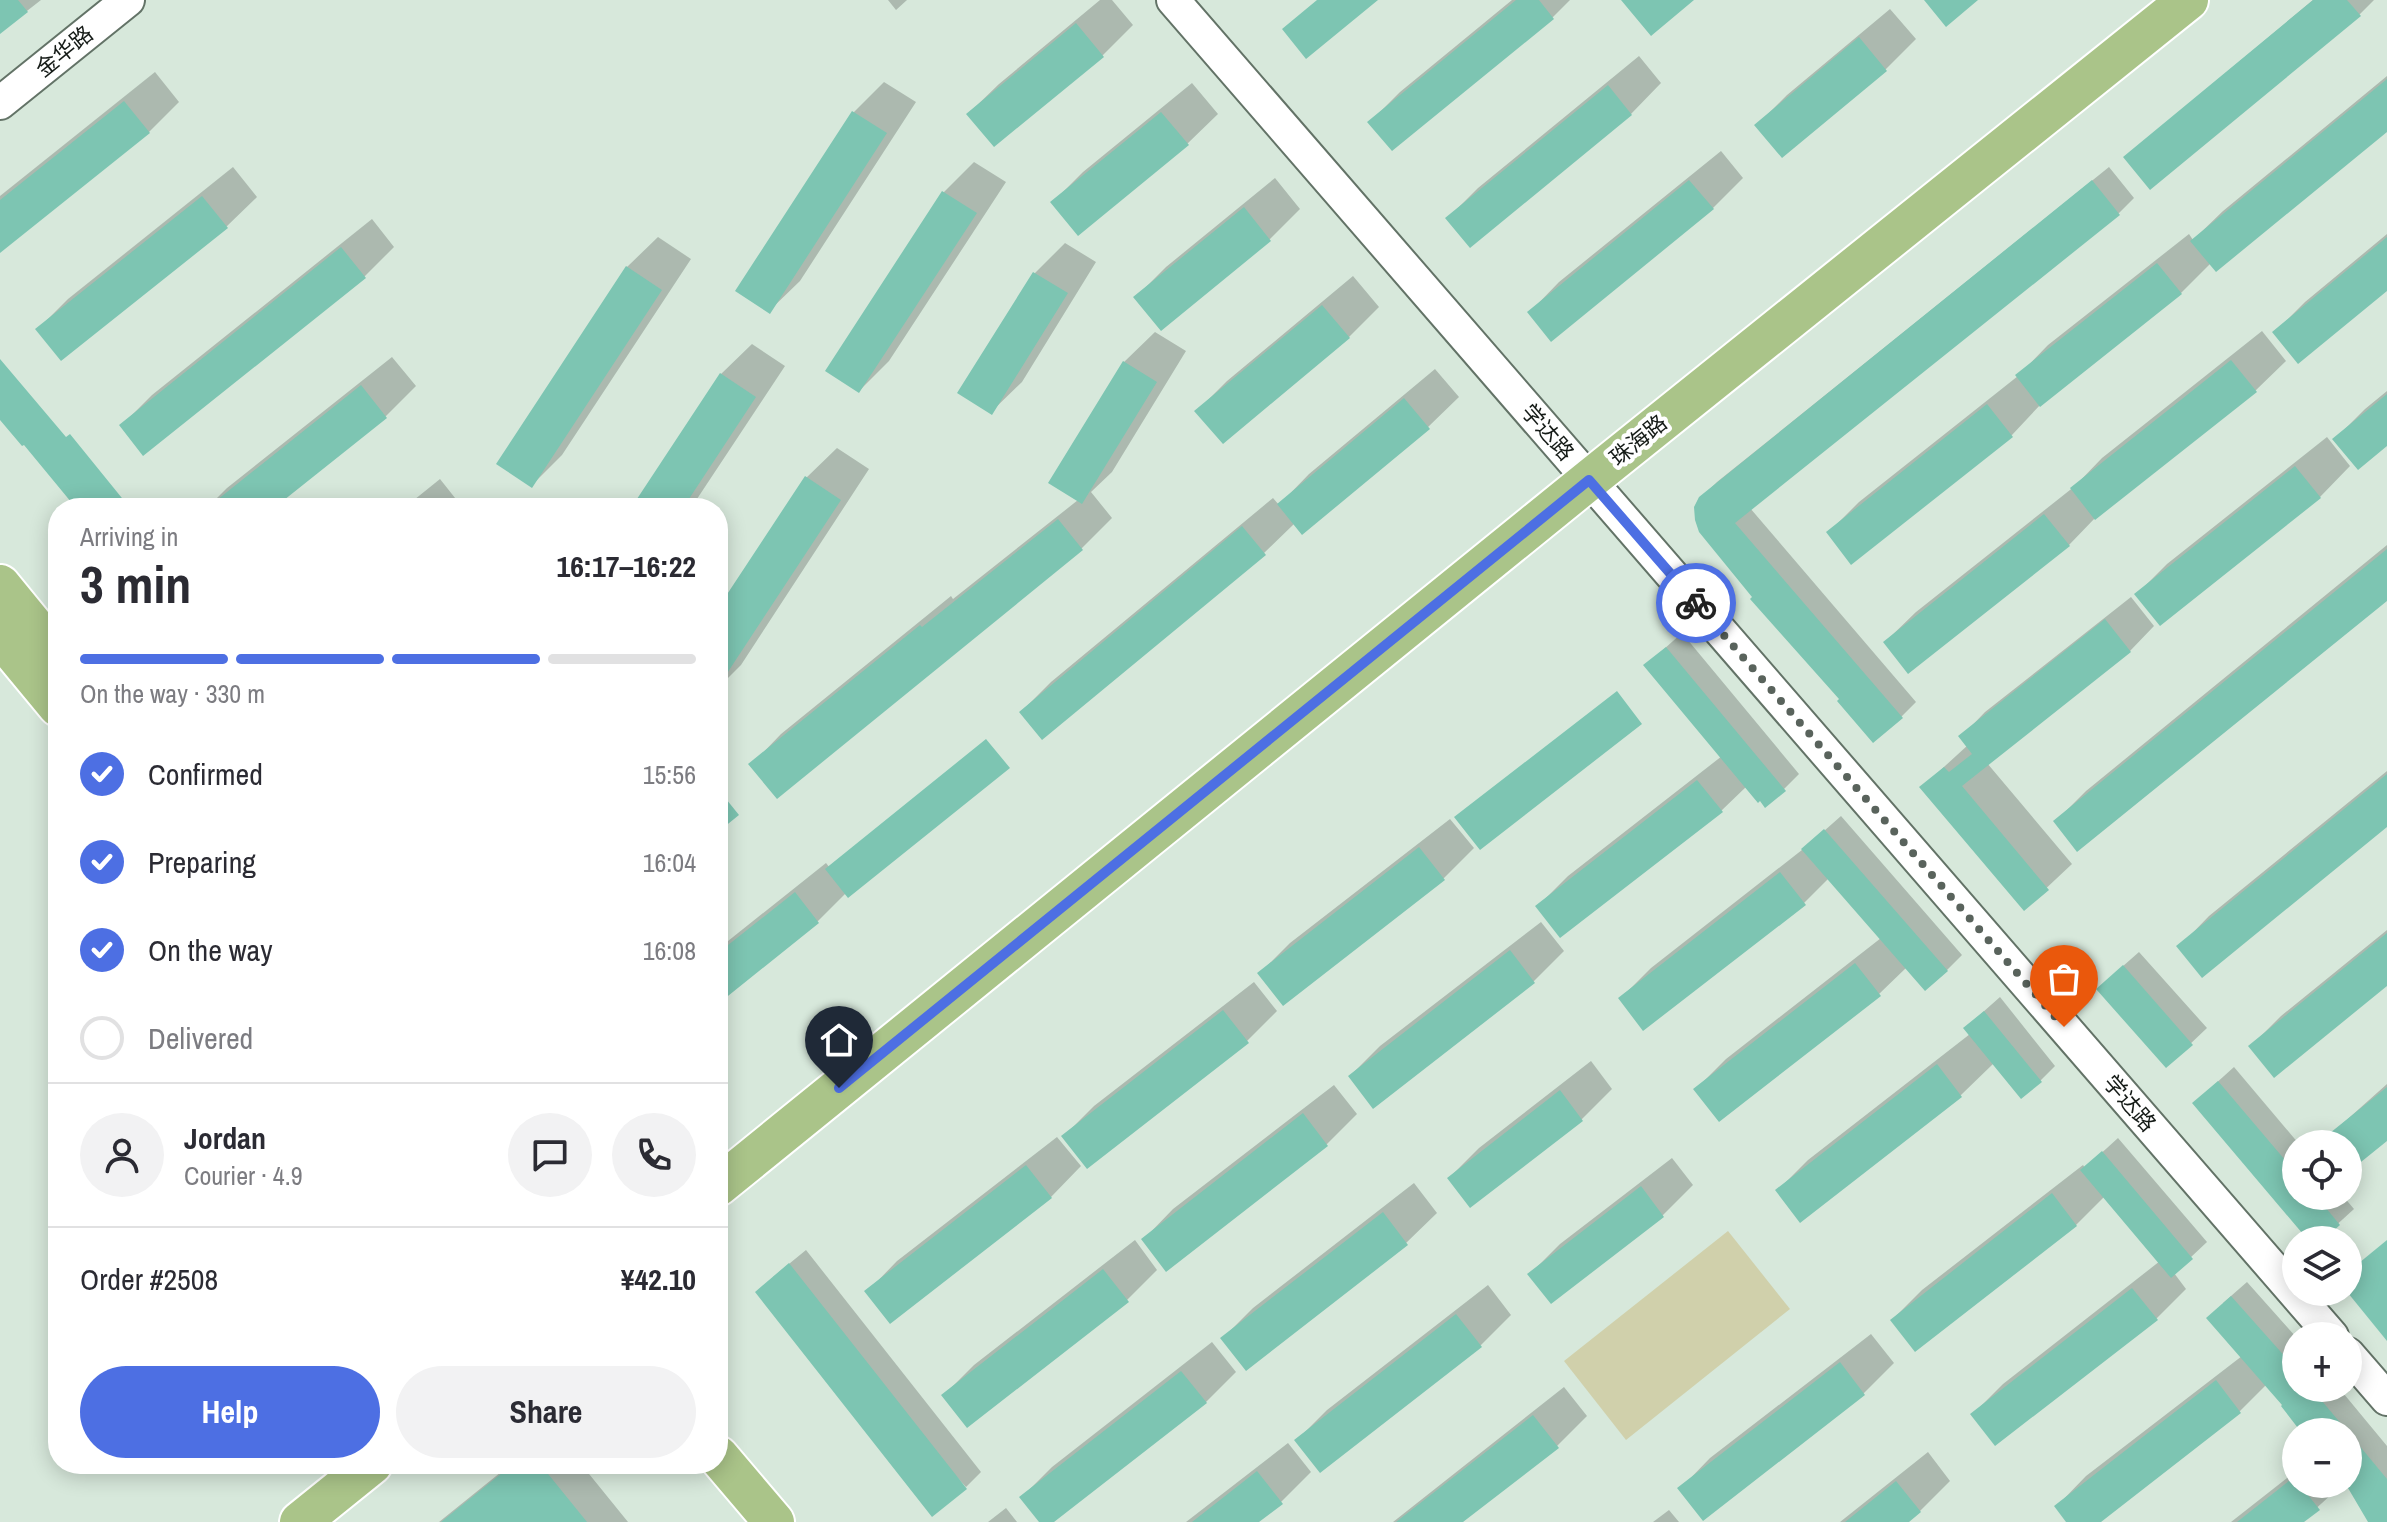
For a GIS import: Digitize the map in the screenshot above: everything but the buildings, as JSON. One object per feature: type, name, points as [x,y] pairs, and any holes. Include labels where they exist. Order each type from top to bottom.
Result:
[{"type":"main road","name":"珠海路","points":[[728,1178],[1589,480],[2188,0]]},
{"type":"main road","points":[[0,585],[48,644]]},
{"type":"main road","points":[[0,636],[48,694]]},
{"type":"main road","points":[[728,1468],[774,1522]]},
{"type":"main road","points":[[300,1522],[360,1474]]},
{"type":"main road","points":[[697,1474],[738,1522]]},
{"type":"street","name":"金华路","points":[[0,103],[128,0]]},
{"type":"street","name":"学达路","points":[[1173,0],[2320,1322]]},
{"type":"street","points":[[2362,1370],[2387,1399]]},
{"type":"green space","points":[[1728,1231],[1790,1309],[1626,1440],[1564,1361]]},
{"type":"way so far","points":[[1696,603],[2064,1027]]},
{"type":"route","points":[[839,1088],[1589,480],[1696,603]]}]
